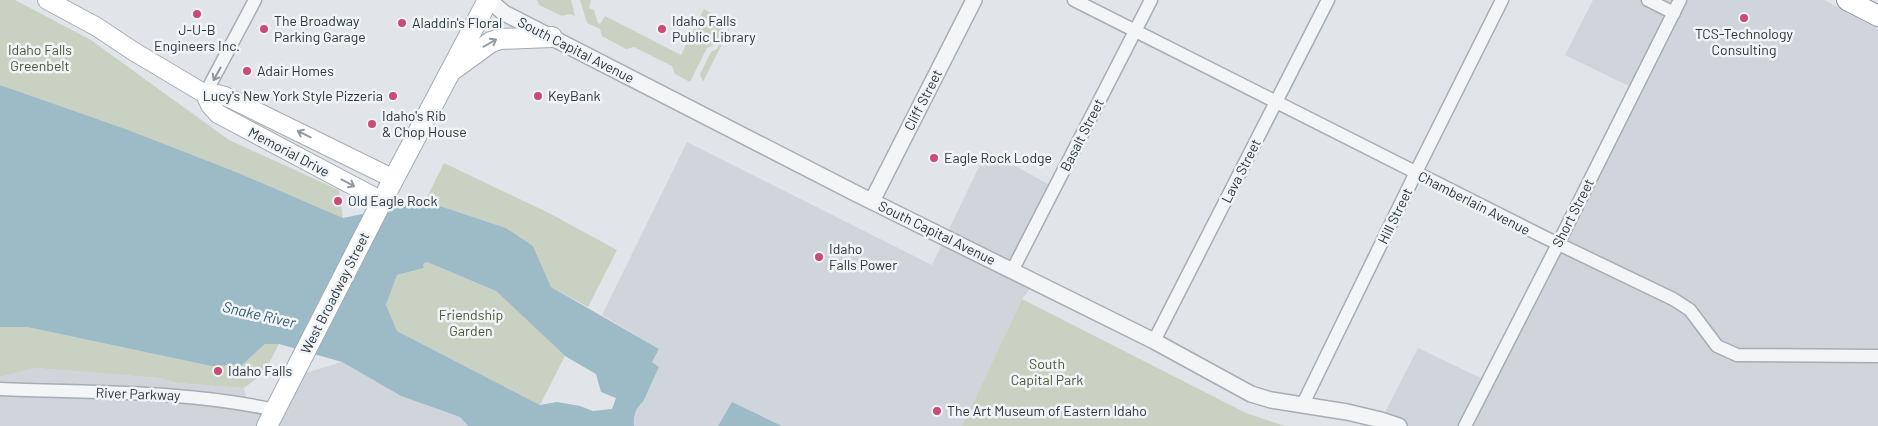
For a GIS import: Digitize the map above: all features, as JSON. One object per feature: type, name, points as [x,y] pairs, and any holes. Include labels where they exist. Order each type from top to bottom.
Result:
[{"type":"main road","name":"Memorial Drive","points":[[47,0],[97,27],[205,94],[226,96],[394,179]]},
{"type":"main road","name":"West Broadway Street","points":[[271,418],[379,207],[489,0]]},
{"type":"main road","points":[[1847,0],[1878,16]]},
{"type":"main road","points":[[451,72],[491,42],[505,37],[552,37]]},
{"type":"main road","name":"Memorial Drive","points":[[205,94],[210,105],[218,114],[379,207]]},
{"type":"street","points":[[205,94],[255,0]]},
{"type":"street","name":"South Capital Avenue","points":[[489,0],[504,13],[872,201],[1154,342],[1251,394],[1302,406],[1347,412],[1399,426]]},
{"type":"street","name":"Cliff Street","points":[[872,201],[974,0]]},
{"type":"street","name":"Chamberlain Avenue","points":[[1074,0],[1415,173],[1673,299],[1690,310],[1717,346],[1737,355],[1878,356]]},
{"type":"street","name":"Basalt Street","points":[[1012,271],[1151,0]]},
{"type":"street","name":"Lava Street","points":[[1154,342],[1328,0]]},
{"type":"street","name":"Hill Street","points":[[1302,406],[1415,173],[1502,0]]},
{"type":"street","points":[[1648,0],[1674,13]]},
{"type":"street","name":"Short Street","points":[[1465,426],[1680,0]]},
{"type":"street","name":"River Parkway","points":[[0,389],[133,393],[210,398],[271,418]]},
{"type":"shaded area","points":[[1593,0],[1824,0],[1878,29],[1878,426],[1399,426],[1381,420],[1418,348],[1487,381],[1635,89],[1565,55]]},
{"type":"shaded area","points":[[687,142],[932,265],[987,150],[1055,188],[1013,270],[1035,282],[1022,299],[962,426],[782,426],[732,402],[718,426],[634,426],[633,421],[638,406],[643,402],[659,367],[652,362],[659,349],[602,315]]},
{"type":"shaded area","points":[[342,362],[401,396],[460,417],[468,426],[0,426],[0,377],[35,368],[159,378],[177,383],[244,388],[248,404],[275,410],[292,377]]},
{"type":"green space","name":"Idaho Falls Greenbelt","points":[[0,0],[15,0],[91,40],[229,140],[339,190],[343,218],[241,174],[0,85]]},
{"type":"green space","points":[[537,0],[571,0],[575,16],[570,14],[562,16],[539,5]]},
{"type":"green space","points":[[580,0],[591,0],[589,8],[594,10],[598,23],[600,24],[605,16],[681,55],[704,9],[723,20],[724,27],[715,44],[707,48],[690,82],[675,74],[672,66],[634,47],[626,49],[602,36],[600,29],[587,23]]},
{"type":"green space","points":[[731,24],[703,82],[700,74],[711,52],[717,49]]},
{"type":"green space","points":[[444,163],[549,213],[617,250],[588,307],[551,287],[533,246],[506,228],[425,201]]},
{"type":"green space","name":"Friendship Garden","points":[[427,262],[496,291],[565,356],[540,405],[397,331],[386,305],[397,275],[424,268],[423,264]]},
{"type":"green space","name":"South Capital Park","points":[[1022,299],[1246,413],[1285,426],[962,426]]},
{"type":"green space","points":[[0,327],[27,327],[211,366],[242,365],[265,344],[279,344],[264,373],[244,388],[177,383],[159,378],[35,368],[0,377]]},
{"type":"water","name":"Snake River","points":[[0,85],[128,130],[241,174],[343,218],[425,201],[506,228],[533,246],[551,287],[659,349],[652,362],[659,367],[643,402],[638,407],[634,426],[468,426],[460,417],[401,396],[342,362],[279,344],[265,344],[242,365],[211,366],[27,327],[0,327]],"holes":[[[427,262],[496,291],[565,356],[596,374],[601,392],[616,398],[612,409],[593,411],[580,406],[557,402],[540,405],[397,331],[386,305],[397,275],[424,268],[423,264]]]},
{"type":"water","points":[[732,402],[782,426],[718,426]]},
{"type":"place","name":"J-U-B Engineers Inc.","points":[[197,14]]},
{"type":"place","name":"TCS-Technology Consulting","points":[[1744,18]]},
{"type":"place","name":"Aladdin's Floral","points":[[402,23]]},
{"type":"place","name":"The Broadway Parking Garage","points":[[264,29]]},
{"type":"place","name":"Idaho Falls Public Library","points":[[662,29]]},
{"type":"place","name":"Adair Homes","points":[[247,71]]},
{"type":"place","name":"Lucy's New York Style Pizzeria","points":[[393,96]]},
{"type":"place","name":"KeyBank","points":[[538,96]]},
{"type":"place","name":"Idaho's Rib & Chop House","points":[[372,124]]},
{"type":"place","name":"Eagle Rock Lodge","points":[[934,158]]},
{"type":"place","name":"Old Eagle Rock","points":[[338,201]]},
{"type":"place","name":"Idaho Falls Power","points":[[819,257]]},
{"type":"place","name":"Idaho Falls","points":[[218,371]]},
{"type":"place","name":"The Art Museum of Eastern Idaho","points":[[937,411]]}]
